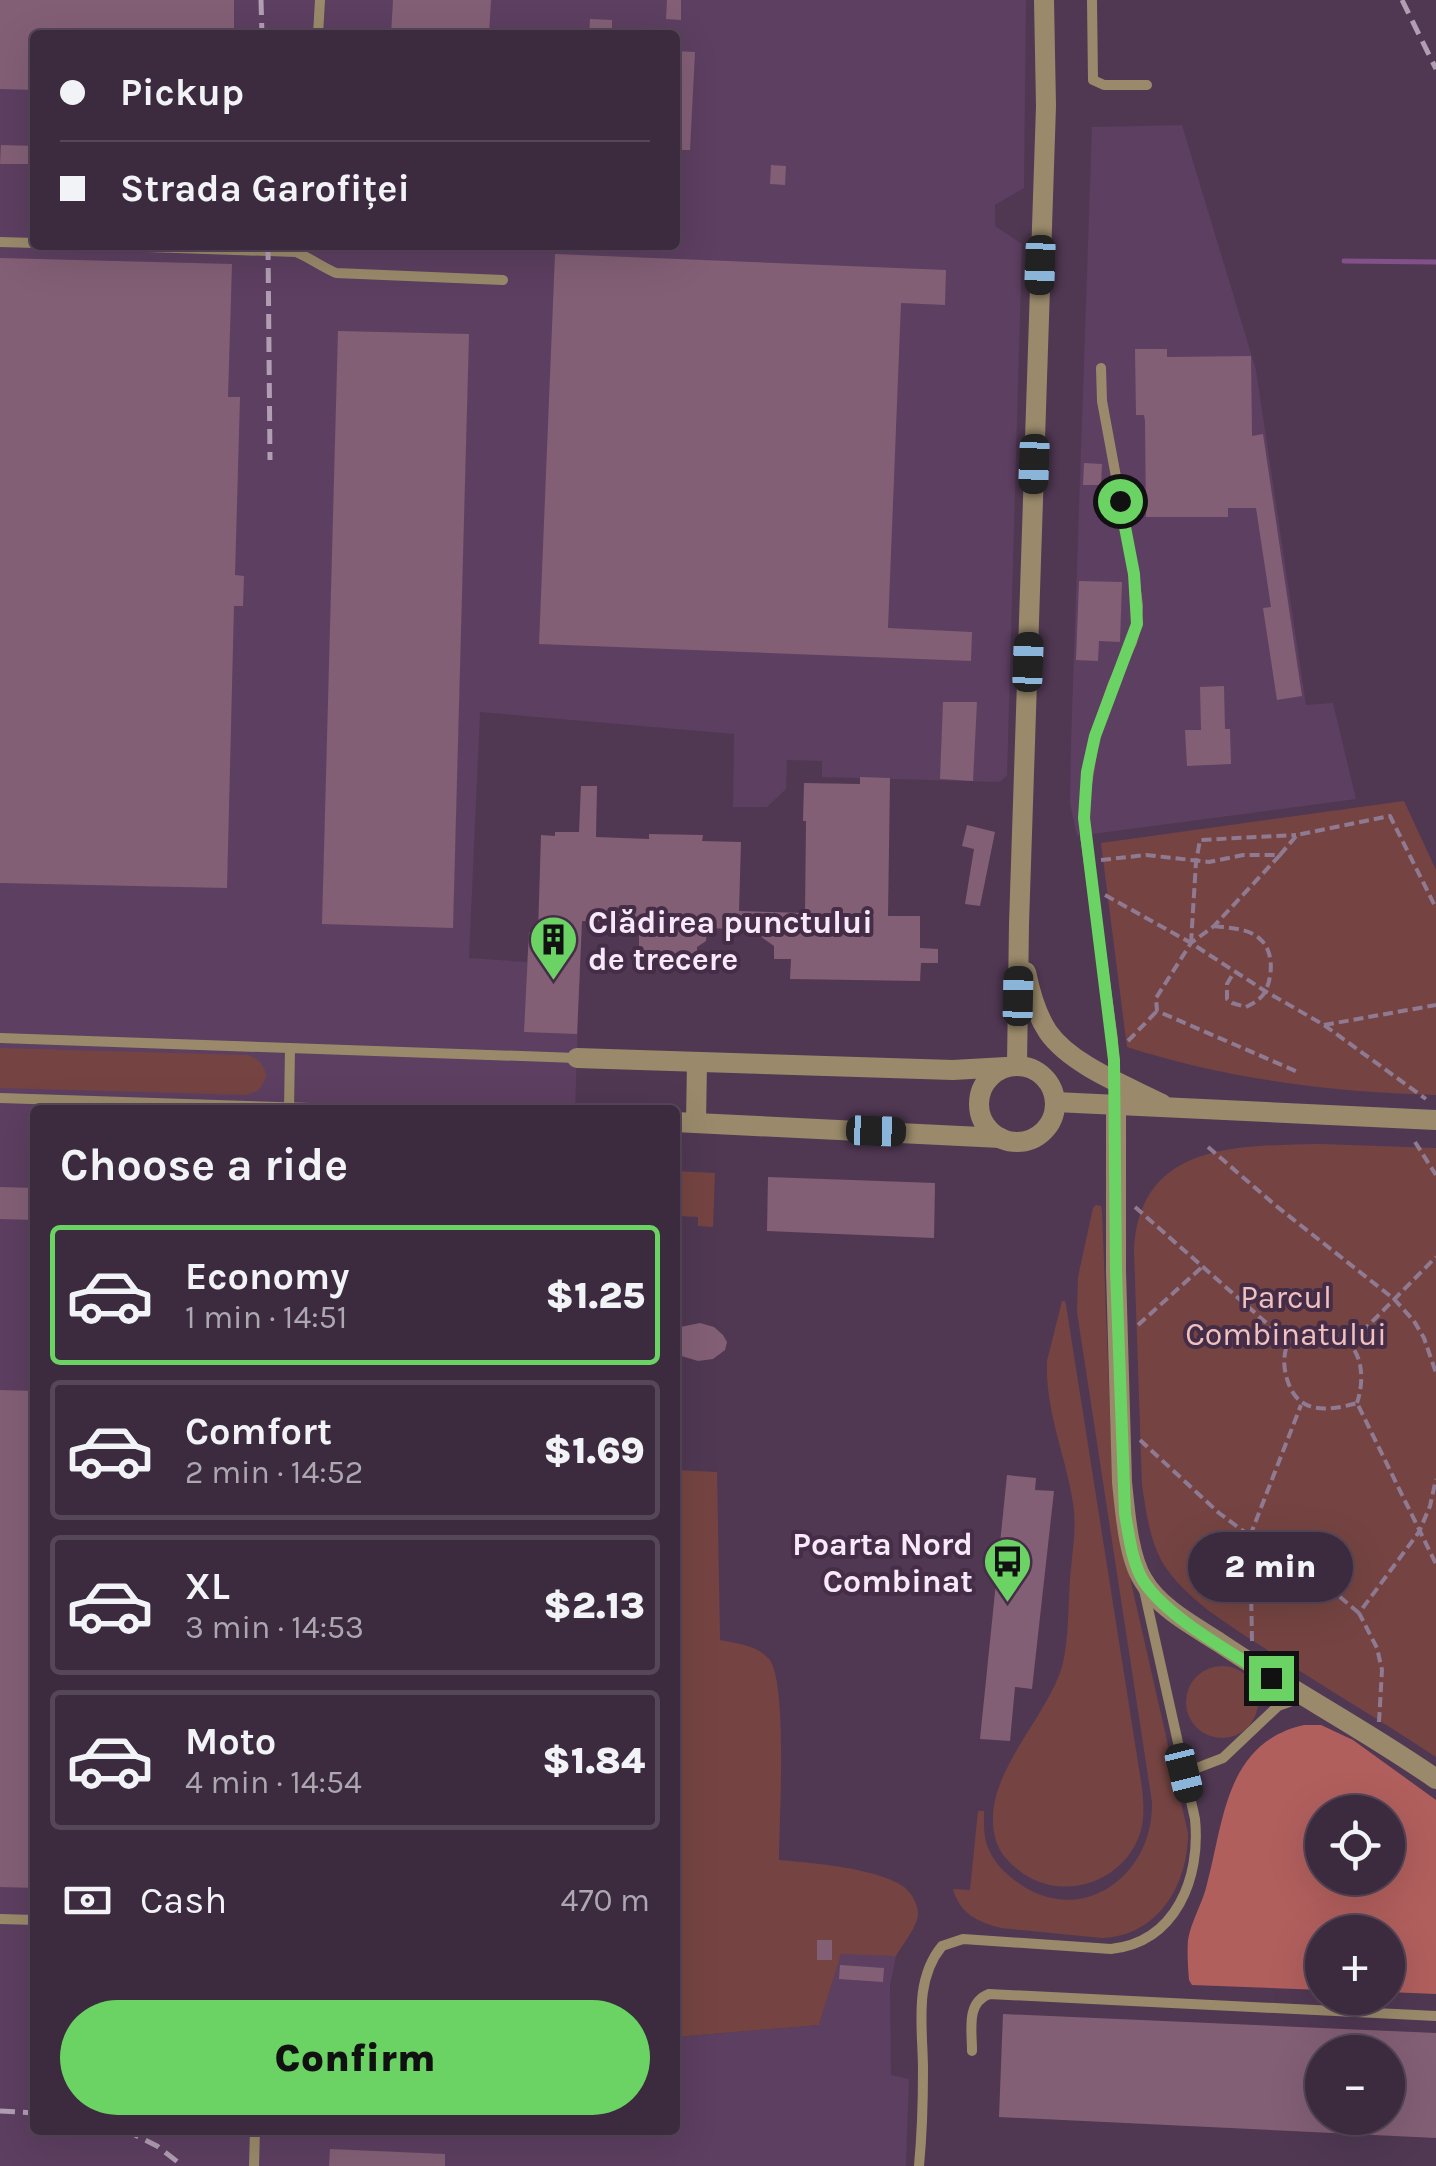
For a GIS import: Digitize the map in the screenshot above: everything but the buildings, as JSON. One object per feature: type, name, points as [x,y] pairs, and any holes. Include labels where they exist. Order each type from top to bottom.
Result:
[{"type":"street","points":[[1011,1066],[1046,106],[1044,0]]},
{"type":"street","points":[[1019,924],[1030,988],[1048,1031],[1063,1048],[1169,1108]]},
{"type":"street","points":[[577,1058],[953,1070],[1029,1067],[1048,1080],[1056,1102],[1050,1124],[1033,1139],[1011,1141],[685,1123],[698,1062]]},
{"type":"street","points":[[1001,1138],[984,1123],[979,1102],[987,1080],[1011,1066]]},
{"type":"street","points":[[1056,1102],[1436,1120]]},
{"type":"street","points":[[1116,1105],[1122,1482],[1128,1530],[1142,1580],[1187,1622],[1436,1779]]},
{"type":"lane","points":[[318,30],[320,0]]},
{"type":"lane","points":[[1092,0],[1093,80],[1104,85],[1147,85]]},
{"type":"lane","points":[[0,242],[30,243]]},
{"type":"lane","points":[[249,250],[296,252],[336,273],[503,280]]},
{"type":"lane","points":[[309,258],[310,250]]},
{"type":"lane","points":[[1101,368],[1102,401],[1138,606],[1132,642],[1095,736],[1085,796],[1085,835],[1113,1040],[1116,1105]]},
{"type":"lane","points":[[0,1038],[577,1058]]},
{"type":"lane","points":[[289,1105],[290,1048]]},
{"type":"lane","points":[[0,1098],[184,1105]]},
{"type":"lane","points":[[920,2166],[921,2003],[928,1971],[942,1946],[963,1939],[1127,1948],[1151,1937],[1180,1903],[1192,1868],[1196,1836],[1142,1580]]},
{"type":"lane","points":[[1184,1773],[1223,1758],[1278,1706],[1304,1696]]},
{"type":"lane","points":[[0,1918],[30,1920]]},
{"type":"lane","points":[[972,2050],[973,2008],[978,1998],[990,1994],[1436,2016]]},
{"type":"lane","points":[[254,2166],[255,2135]]},
{"type":"path","points":[[1191,943],[1200,840],[1297,835],[1390,816],[1436,908]]},
{"type":"path","points":[[1121,1048],[1157,1011],[1156,998],[1191,943],[1214,926],[1297,835]]},
{"type":"path","points":[[1097,861],[1146,855],[1196,862],[1280,856]]},
{"type":"path","points":[[1101,892],[1324,1025],[1426,1100]]},
{"type":"path","points":[[1214,926],[1259,937],[1266,947],[1270,958],[1265,991],[1258,1000],[1246,1006],[1228,999],[1227,984],[1234,972]]},
{"type":"path","points":[[1324,1025],[1436,1005]]},
{"type":"path","points":[[1157,1011],[1298,1072]]},
{"type":"path","points":[[1415,1142],[1436,1175]]},
{"type":"path","points":[[1208,1146],[1275,1205],[1394,1299],[1424,1338],[1436,1374]]},
{"type":"path","points":[[1135,1207],[1288,1342]]},
{"type":"path","points":[[1351,1342],[1436,1257]]},
{"type":"path","points":[[1131,1332],[1202,1266]]},
{"type":"path","points":[[1357,1403],[1328,1410],[1301,1403],[1286,1377],[1284,1353],[1288,1342],[1316,1332],[1351,1342],[1360,1360],[1357,1403],[1436,1564]]},
{"type":"path","points":[[1252,1650],[1250,1536],[1301,1403]]},
{"type":"path","points":[[1132,1433],[1219,1513],[1308,1569],[1359,1612],[1378,1648],[1382,1670],[1380,1731]]},
{"type":"path","points":[[1359,1612],[1419,1532],[1436,1480]]},
{"type":"shaded area","points":[[0,0],[1026,0],[1024,188],[995,205],[995,226],[1022,244],[1007,775],[1000,782],[822,777],[822,761],[787,760],[786,789],[767,807],[733,807],[734,734],[480,712],[469,958],[527,962],[529,932],[581,935],[575,1105],[30,1105],[30,2135],[680,2135],[680,2037],[819,2025],[841,1953],[896,1956],[890,1985],[891,2075],[909,2079],[906,2166],[0,2166]]},
{"type":"shaded area","points":[[1182,125],[1256,370],[1306,705],[1333,703],[1356,799],[1077,836],[1070,803],[1071,743],[1092,127]]},
{"type":"shaded area","points":[[1304,1725],[1321,1725],[1353,1740],[1436,1800],[1436,1994],[1405,1993],[1405,1915],[1305,1915],[1305,1989],[1192,1985],[1188,1955],[1191,1927],[1206,1888],[1232,1789],[1257,1749]]},
{"type":"green space","points":[[1404,801],[1436,870],[1436,1095],[1280,1082],[1202,1068],[1127,1047],[1101,843]]},
{"type":"green space","points":[[0,1048],[247,1055],[261,1063],[266,1078],[259,1090],[247,1095],[0,1088]]},
{"type":"green space","name":"Parcul Combinatului","points":[[1257,1146],[1436,1148],[1436,1757],[1208,1610],[1182,1587],[1161,1560],[1147,1514],[1142,1485],[1134,1251],[1140,1215],[1154,1189],[1173,1170],[1198,1157]]},
{"type":"green space","points":[[680,1171],[715,1173],[713,1227],[698,1226],[698,1217],[680,1216]]},
{"type":"green space","points":[[1096,1205],[1101,1206],[1102,1212],[1112,1465],[1120,1534],[1188,1833],[1182,1871],[1166,1904],[1139,1928],[1102,1938],[993,1926],[965,1911],[953,1889],[970,1890],[978,1811],[984,1811],[987,1845],[1002,1869],[1037,1894],[1062,1900],[1086,1898],[1126,1873],[1140,1853],[1149,1829],[1152,1802],[1077,1312],[1078,1277]]},
{"type":"green space","points":[[1062,1301],[1066,1305],[1143,1808],[1140,1835],[1127,1857],[1100,1879],[1066,1887],[1032,1878],[1009,1862],[996,1842],[993,1814],[1006,1770],[1055,1684],[1066,1642],[1074,1512],[1047,1380],[1047,1361]]},
{"type":"green space","points":[[680,1470],[717,1472],[720,1640],[759,1651],[769,1659],[775,1673],[781,1723],[779,1860],[878,1875],[904,1887],[917,1906],[915,1925],[896,1956],[841,1954],[819,2025],[680,2037]]},
{"type":"green space","points":[[1222,1666],[1248,1676],[1258,1702],[1248,1728],[1222,1738],[1196,1728],[1186,1702],[1196,1676]]},
{"type":"waterway","points":[[1344,261],[1436,262]]},
{"type":"railway","points":[[261,0],[262,30]]},
{"type":"railway","points":[[1402,0],[1436,69]]},
{"type":"railway","points":[[268,250],[270,460]]},
{"type":"railway","points":[[0,2111],[30,2113]]},
{"type":"railway","points":[[135,2135],[183,2166]]},
{"type":"place","name":"Clădirea punctului de trecere","points":[[553,982]]},
{"type":"place","name":"Poarta Nord Combinat","points":[[1008,1604]]},
{"type":"route","points":[[1120,501],[1134,574],[1137,624],[1095,736],[1087,772],[1084,818],[1113,1040],[1125,1514],[1142,1580],[1187,1622],[1271,1678]]}]
